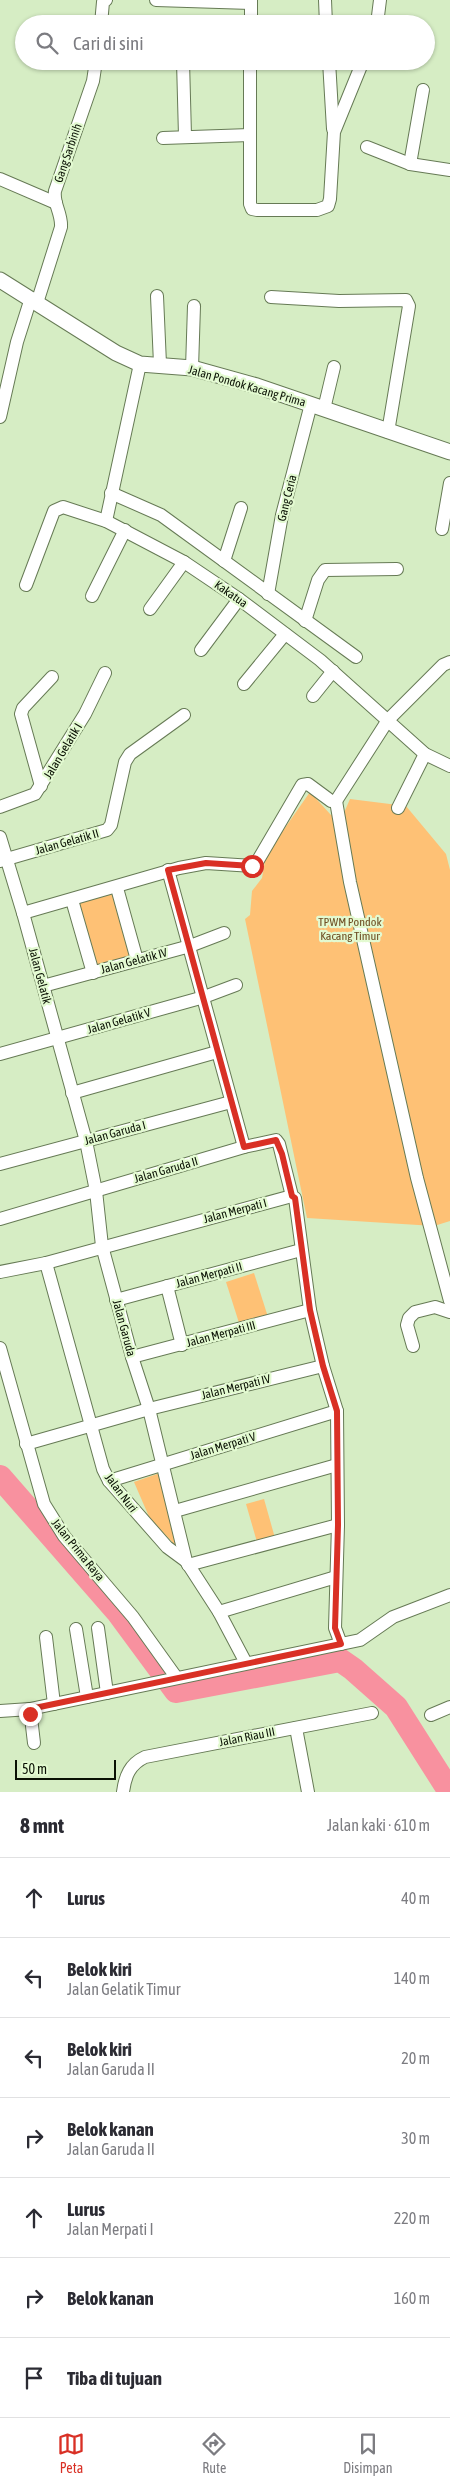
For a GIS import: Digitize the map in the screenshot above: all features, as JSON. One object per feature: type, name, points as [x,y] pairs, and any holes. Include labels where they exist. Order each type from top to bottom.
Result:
[{"type":"street","points":[[156,0],[251,2],[251,15]]},
{"type":"street","points":[[325,0],[326,15]]},
{"type":"street","points":[[378,15],[380,0]]},
{"type":"street","points":[[102,15],[104,2]]},
{"type":"street","name":"Gang Sarbinih","points":[[34,300],[61,227],[62,219],[56,203],[55,191],[94,81],[95,70]]},
{"type":"street","points":[[183,70],[185,136]]},
{"type":"street","points":[[250,70],[250,204],[252,209],[324,208],[328,206],[334,132],[330,70]]},
{"type":"street","points":[[334,132],[359,70]]},
{"type":"street","points":[[410,164],[423,90]]},
{"type":"street","points":[[163,138],[250,135]]},
{"type":"street","points":[[366,147],[410,164],[450,170]]},
{"type":"street","points":[[0,179],[56,203]]},
{"type":"street","name":"Jalan Pondok Kacang Prima","points":[[0,281],[34,300],[116,353],[140,364],[160,364],[192,368],[317,406],[450,452]]},
{"type":"street","points":[[157,296],[160,364]]},
{"type":"street","points":[[271,297],[339,301],[406,300],[409,306],[388,432]]},
{"type":"street","points":[[0,417],[17,342],[34,300]]},
{"type":"street","points":[[192,368],[194,306]]},
{"type":"street","points":[[106,521],[140,364]]},
{"type":"street","name":"Gang Ceria","points":[[268,594],[282,515],[317,406],[334,367]]},
{"type":"street","points":[[442,529],[450,483]]},
{"type":"street","points":[[111,493],[161,515],[356,657]]},
{"type":"street","name":"Kakatua","points":[[26,585],[54,511],[63,507],[106,521],[184,562],[239,599],[333,670],[425,754],[450,766]]},
{"type":"street","points":[[224,561],[241,508]]},
{"type":"street","points":[[92,596],[125,530]]},
{"type":"street","points":[[150,609],[184,562]]},
{"type":"street","points":[[305,621],[318,580],[325,570],[397,569]]},
{"type":"street","points":[[201,650],[239,599]]},
{"type":"street","points":[[244,684],[286,634]]},
{"type":"street","points":[[450,662],[443,665],[388,720],[336,802],[350,882],[417,1178],[450,1301]]},
{"type":"street","points":[[313,696],[333,670]]},
{"type":"street","name":"Jalan Gelatik I","points":[[0,807],[32,796],[42,786],[85,714],[105,673]]},
{"type":"street","points":[[42,786],[21,714],[23,708],[52,677]]},
{"type":"street","name":"Jalan Gelatik II","points":[[3,860],[107,830],[111,825],[126,762],[130,754],[184,715]]},
{"type":"street","points":[[398,808],[425,754]]},
{"type":"street","points":[[23,913],[116,888],[168,870],[206,863],[252,866],[257,862],[302,785],[304,784],[331,801],[336,802]]},
{"type":"street","name":"Jalan Gelatik","points":[[0,837],[3,860],[23,913],[72,1093]]},
{"type":"street","points":[[168,870],[244,1147]]},
{"type":"street","points":[[116,888],[137,960]]},
{"type":"street","points":[[72,900],[93,972]]},
{"type":"street","name":"Jalan Gelatik IV","points":[[43,986],[190,946],[224,933]]},
{"type":"street","name":"Jalan Gelatik V","points":[[0,1054],[204,997],[236,985]]},
{"type":"street","points":[[72,1093],[217,1052]]},
{"type":"street","name":"Jalan Garuda","points":[[72,1093],[86,1141],[96,1191],[102,1246],[132,1357],[149,1409],[161,1464],[175,1511],[187,1563]]},
{"type":"street","name":"Jalan Garuda I","points":[[0,1164],[231,1102]]},
{"type":"street","name":"Jalan Garuda II","points":[[0,1219],[244,1147],[276,1140],[282,1154],[292,1196]]},
{"type":"street","points":[[292,1196],[295,1198],[310,1310],[323,1366],[337,1411],[338,1525],[335,1628],[341,1644]]},
{"type":"street","name":"Jalan Merpati I","points":[[0,1272],[46,1263],[102,1246],[292,1196]]},
{"type":"street","name":"Jalan Merpati II","points":[[116,1300],[301,1250]]},
{"type":"street","name":"Jalan Nuri","points":[[46,1263],[103,1469],[109,1481],[167,1547],[187,1563],[219,1612],[246,1663]]},
{"type":"street","points":[[167,1286],[182,1345]]},
{"type":"street","points":[[413,1346],[407,1325],[409,1318],[415,1312],[435,1307],[450,1312]]},
{"type":"street","name":"Jalan Merpati III","points":[[132,1357],[310,1310]]},
{"type":"street","name":"Jalan Prima Raya","points":[[0,1348],[44,1504],[54,1522],[133,1617],[172,1678]]},
{"type":"street","name":"Jalan Merpati IV","points":[[26,1444],[149,1409],[323,1366]]},
{"type":"street","name":"Jalan Merpati V","points":[[109,1481],[337,1411]]},
{"type":"street","points":[[175,1511],[336,1466]]},
{"type":"street","points":[[187,1563],[338,1525]]},
{"type":"street","points":[[219,1612],[336,1577]]},
{"type":"street","points":[[0,1711],[30,1709],[360,1640],[393,1617],[450,1595]]},
{"type":"street","points":[[98,1628],[107,1693]]},
{"type":"street","points":[[76,1629],[87,1697]]},
{"type":"street","points":[[46,1637],[54,1704]]},
{"type":"street","points":[[431,1715],[450,1707]]},
{"type":"street","points":[[30,1709],[34,1743]]},
{"type":"street","name":"Jalan Riau III","points":[[123,1792],[128,1772],[134,1762],[145,1757],[372,1713]]},
{"type":"street","points":[[296,1728],[308,1792]]},
{"type":"green space","name":"TPWM Pondok Kacang Timur","points":[[310,792],[331,815],[343,815],[350,799],[406,806],[446,854],[450,870],[450,1221],[434,1226],[307,1218],[245,919],[250,915],[252,891],[262,878],[266,855]]},
{"type":"green space","points":[[113,894],[132,958],[97,967],[79,903]]},
{"type":"green space","points":[[254,1273],[268,1317],[240,1326],[226,1282]]},
{"type":"green space","points":[[160,1473],[182,1552],[150,1519],[134,1482]]},
{"type":"green space","points":[[264,1499],[275,1538],[257,1542],[246,1504]]},
{"type":"waterway","points":[[0,1477],[117,1611],[176,1691],[340,1660],[396,1707],[450,1792]]},
{"type":"route","points":[[30,1714],[30,1709],[341,1644],[335,1628],[338,1525],[337,1411],[323,1366],[310,1310],[295,1198],[292,1196],[282,1154],[276,1140],[244,1147],[168,870],[206,863],[252,866]]}]
